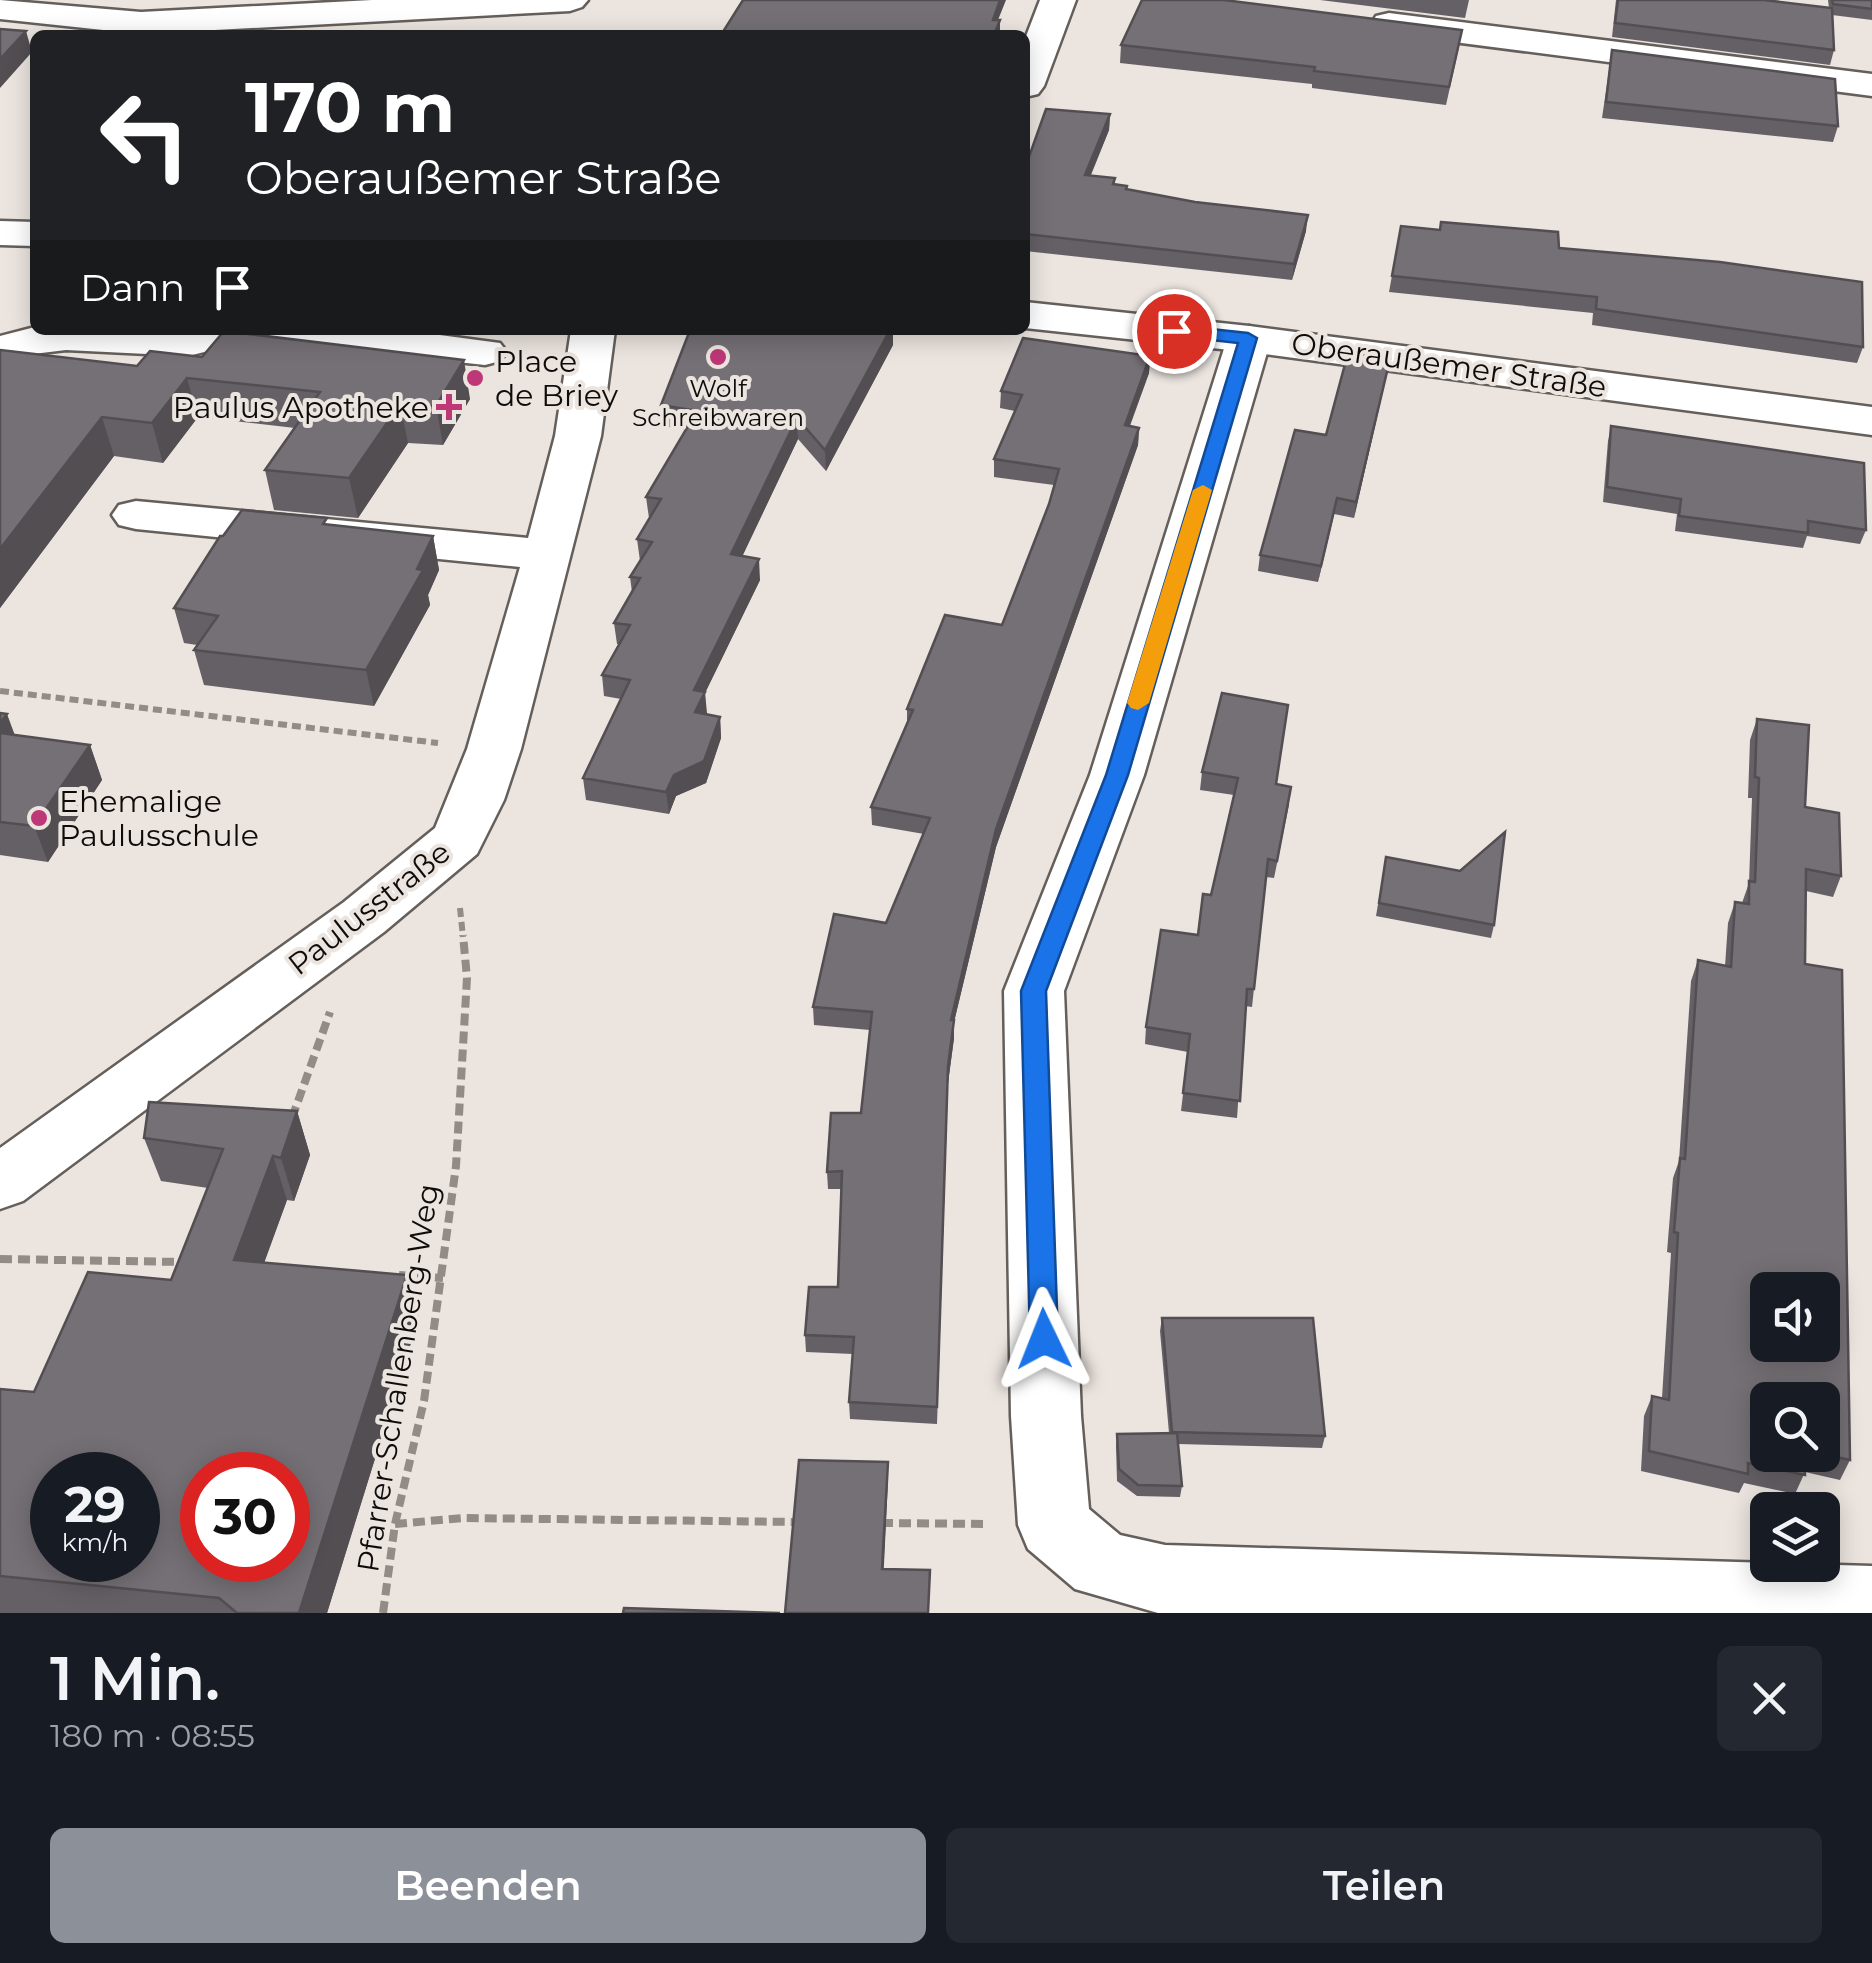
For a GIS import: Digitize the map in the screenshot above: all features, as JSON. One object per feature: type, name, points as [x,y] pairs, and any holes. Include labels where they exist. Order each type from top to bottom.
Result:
[{"type":"street","points":[[0,8],[140,22],[485,13],[570,0]]},
{"type":"street","points":[[1030,73],[1058,0]]},
{"type":"street","points":[[1516,40],[1523,0]]},
{"type":"street","points":[[1350,18],[1872,86]]},
{"type":"street","points":[[0,234],[30,234]]},
{"type":"street","name":"Oberaußemer Straße","points":[[1030,316],[1248,338],[1872,421]]},
{"type":"street","points":[[0,351],[56,336],[185,344],[222,335]]},
{"type":"street","points":[[327,335],[485,352]]},
{"type":"street","name":"Paulusstraße","points":[[0,1183],[364,917],[457,840],[477,800],[494,749],[548,555],[578,436],[592,335]]},
{"type":"street","points":[[1248,338],[1117,775],[1034,991],[1046,1416],[1054,1525],[1101,1565],[1170,1597],[1872,1601]]},
{"type":"street","points":[[136,516],[548,555]]},
{"type":"path","points":[[0,692],[494,749]]},
{"type":"path","name":"Pfarrer-Schallenberg-Weg","points":[[383,1613],[394,1524],[424,1401],[443,1278],[456,1166],[467,978],[459,900],[419,874]]},
{"type":"path","points":[[286,1134],[364,917]]},
{"type":"path","points":[[0,1260],[191,1262]]},
{"type":"path","points":[[385,1274],[443,1278]]},
{"type":"path","points":[[394,1524],[463,1518],[818,1522]]},
{"type":"path","points":[[877,1523],[1054,1525]]},
{"type":"building","points":[[743,0],[1000,0],[993,20],[1000,20],[996,30],[724,30]]},
{"type":"building","points":[[1142,0],[1224,0],[1462,30],[1449,87],[1121,45]]},
{"type":"building","points":[[1618,0],[1764,0],[1832,8],[1834,50],[1615,23]]},
{"type":"building","points":[[1832,0],[1872,0],[1872,9],[1833,4]]},
{"type":"building","points":[[0,29],[26,31],[0,59]]},
{"type":"building","points":[[1612,50],[1835,79],[1838,126],[1606,102]]},
{"type":"building","points":[[1046,109],[1110,114],[1085,175],[1115,178],[1113,184],[1127,186],[1126,189],[1195,202],[1308,215],[1294,264],[1030,235],[1030,154]]},
{"type":"building","points":[[1441,222],[1558,232],[1559,248],[1720,262],[1862,282],[1863,347],[1596,309],[1597,297],[1392,276],[1401,226],[1440,230]]},
{"type":"building","points":[[221,335],[257,335],[464,360],[436,406],[400,404],[349,478],[265,470],[320,392],[187,378],[152,423],[102,417],[0,549],[1,350],[137,366],[150,351],[202,357]]},
{"type":"building","points":[[688,335],[887,335],[825,450],[797,418],[731,554],[759,559],[694,690],[705,692],[695,712],[720,717],[704,761],[674,775],[666,792],[583,778],[630,680],[602,675],[630,625],[614,623],[640,578],[630,577],[652,542],[637,539],[661,499],[646,497],[697,411],[661,405]]},
{"type":"building","points":[[1023,338],[1150,356],[1125,425],[1139,428],[996,829],[951,1020],[937,1407],[849,1402],[854,1337],[805,1335],[809,1287],[838,1287],[842,1171],[827,1172],[831,1113],[861,1113],[872,1012],[813,1007],[834,914],[886,923],[930,818],[871,807],[913,710],[907,709],[945,615],[1002,625],[1049,504],[1059,469],[994,459],[1022,395],[1001,391]]},
{"type":"building","points":[[1348,353],[1390,359],[1356,502],[1337,498],[1321,566],[1260,555],[1295,430],[1326,435]]},
{"type":"building","points":[[1611,426],[1864,463],[1866,530],[1808,521],[1808,533],[1679,516],[1681,499],[1607,487]]},
{"type":"building","points":[[242,510],[327,518],[323,524],[433,536],[417,569],[423,570],[366,670],[194,650],[218,616],[174,608],[220,536]]},
{"type":"building","points":[[1222,693],[1288,705],[1276,784],[1291,787],[1277,861],[1268,859],[1254,989],[1247,989],[1240,1101],[1183,1093],[1190,1034],[1146,1027],[1161,930],[1198,935],[1203,894],[1211,895],[1238,778],[1202,772]]},
{"type":"building","points":[[1757,719],[1809,725],[1805,807],[1839,813],[1841,876],[1806,869],[1805,964],[1842,970],[1850,1460],[1840,1458],[1840,1382],[1750,1382],[1748,1474],[1649,1451],[1652,1396],[1669,1400],[1678,1233],[1674,1232],[1680,1158],[1685,1159],[1698,960],[1731,967],[1735,902],[1749,904],[1749,881],[1755,882],[1759,778],[1755,777]]},
{"type":"building","points":[[0,733],[90,745],[34,826],[0,822]]},
{"type":"building","points":[[1505,832],[1494,925],[1379,903],[1386,857],[1460,871]]},
{"type":"building","points":[[149,1102],[297,1111],[281,1158],[273,1156],[234,1260],[407,1275],[310,1579],[310,1452],[180,1452],[180,1582],[309,1582],[299,1613],[237,1613],[219,1598],[60,1582],[160,1582],[160,1452],[30,1452],[30,1579],[0,1576],[0,1389],[34,1392],[88,1272],[171,1280],[223,1149],[144,1138]]},
{"type":"building","points":[[1162,1318],[1313,1318],[1325,1436],[1172,1432]]},
{"type":"building","points":[[1177,1433],[1182,1486],[1138,1485],[1119,1469],[1117,1434]]},
{"type":"building","points":[[799,1460],[888,1462],[882,1569],[930,1570],[928,1613],[785,1613]]},
{"type":"building","points":[[624,1608],[780,1613],[623,1613]]},
{"type":"slow traffic","points":[[1138,703],[1203,490]]},
{"type":"place","name":"Wolf Schreibwaren","points":[[718,357]]},
{"type":"place","name":"Place de Briey","points":[[475,378]]},
{"type":"place","name":"Paulus Apotheke","points":[[449,407]]},
{"type":"place","name":"Ehemalige Paulusschule","points":[[39,818]]},
{"type":"route","points":[[1044,1339],[1034,991],[1117,775],[1248,338],[1174,331]]}]
